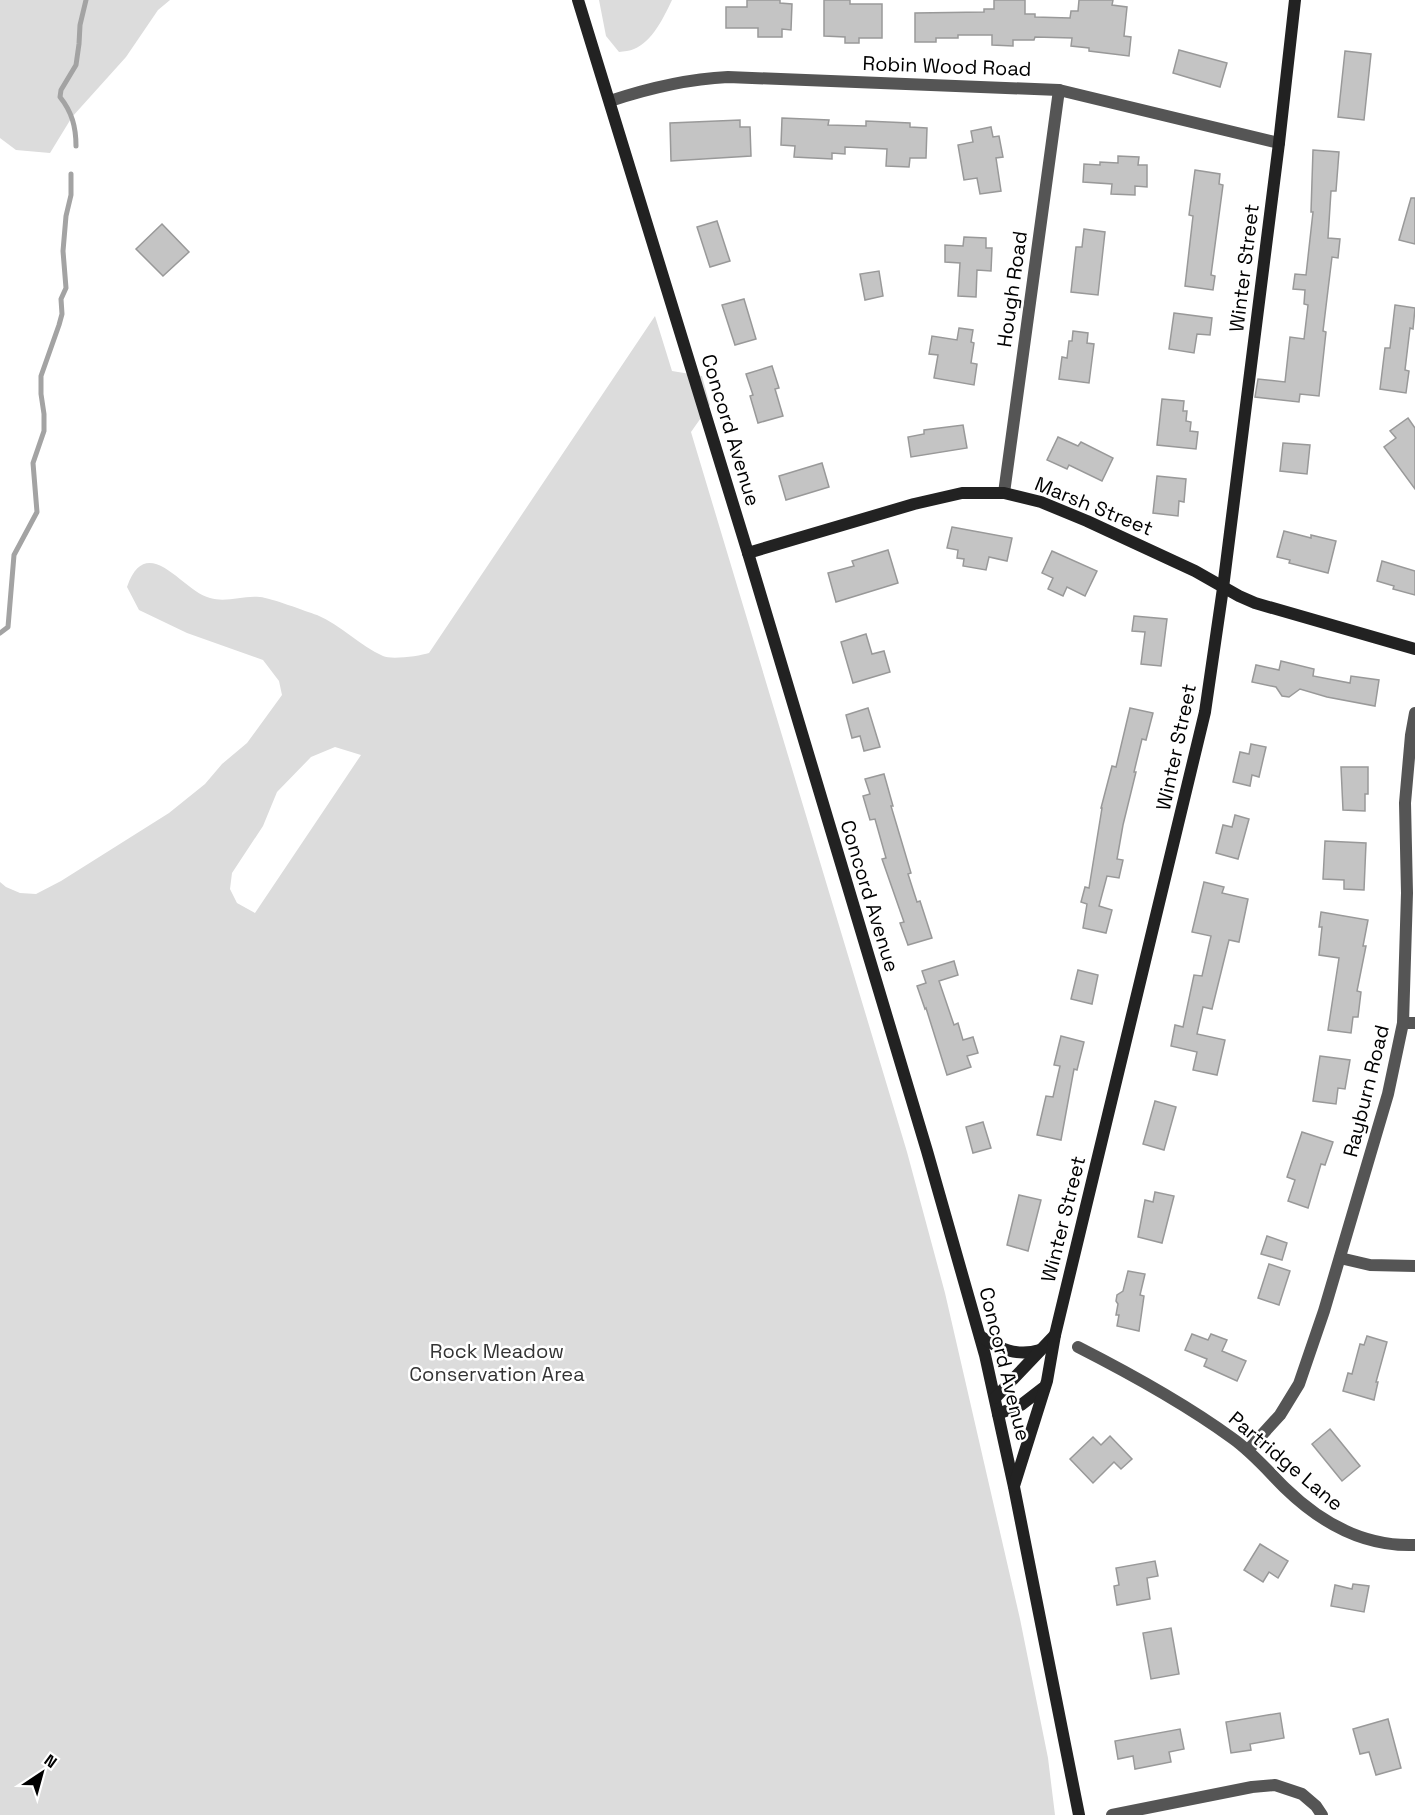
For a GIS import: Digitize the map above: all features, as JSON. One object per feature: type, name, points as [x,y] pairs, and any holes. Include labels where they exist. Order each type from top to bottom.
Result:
[{"type":"main road","name":"Concord Avenue","points":[[578,0],[748,553],[980,1336],[1014,1487],[1079,1815]]},
{"type":"main road","name":"Winter Street","points":[[1014,1487],[1047,1381],[1055,1335],[1198,744],[1224,588],[1279,143],[1294,0]]},
{"type":"main road","name":"Marsh Street","points":[[748,553],[914,504],[962,493],[1004,493],[1041,502],[1087,521],[1195,571],[1255,603],[1415,649]]},
{"type":"main road","points":[[995,1398],[1055,1335]]},
{"type":"main road","points":[[980,1336],[994,1345],[1014,1352],[1028,1353],[1041,1349]]},
{"type":"main road","points":[[998,1414],[1029,1400],[1047,1381]]},
{"type":"street","name":"Robin Wood Road","points":[[610,101],[648,88],[680,81],[728,77],[1059,90],[1279,143]]},
{"type":"street","name":"Hough Road","points":[[1004,493],[1059,90]]},
{"type":"street","name":"Rayburn Road","points":[[1248,1450],[1280,1415],[1299,1384],[1340,1257],[1409,1023],[1405,803],[1415,713]]},
{"type":"street","points":[[1340,1257],[1370,1265],[1415,1266]]},
{"type":"street","name":"Partridge Lane","points":[[1078,1347],[1181,1405],[1232,1438],[1248,1450],[1303,1505],[1334,1527],[1371,1541],[1393,1545],[1415,1545]]},
{"type":"street","points":[[1112,1815],[1252,1787],[1275,1785],[1302,1794],[1316,1806],[1322,1815]]},
{"type":"green space","points":[[0,0],[170,0],[158,10],[126,57],[72,117],[50,153],[16,150],[0,138]]},
{"type":"green space","points":[[599,0],[672,0],[657,28],[646,41],[632,50],[619,52],[606,36]]},
{"type":"green space","name":"Rock Meadow Conservation Area","points":[[655,316],[672,371],[702,376],[710,405],[691,432],[907,1152],[945,1293],[1020,1619],[1048,1758],[1055,1815],[0,1815],[0,882],[20,893],[36,894],[61,881],[169,813],[205,784],[222,764],[247,743],[282,695],[279,681],[263,660],[187,633],[139,610],[127,587],[135,571],[145,564],[155,564],[166,569],[210,598],[223,600],[260,597],[317,615],[383,656],[399,658],[429,653]],"holes":[[[335,747],[361,755],[255,913],[237,903],[230,889],[232,873],[263,826],[277,792],[311,757]]]},
{"type":"building","points":[[747,0],[780,0],[780,3],[792,4],[791,30],[782,29],[782,37],[758,37],[758,28],[726,28],[726,7],[747,7]]},
{"type":"building","points":[[824,0],[850,0],[850,4],[882,4],[882,38],[859,38],[859,43],[845,43],[845,37],[824,36]]},
{"type":"building","points":[[994,0],[1025,0],[1025,14],[1035,14],[1035,17],[1070,18],[1071,11],[1078,11],[1079,0],[1113,0],[1112,5],[1127,7],[1124,36],[1131,37],[1129,56],[1089,51],[1089,48],[1071,46],[1072,38],[1035,37],[1034,40],[1013,40],[1013,46],[992,45],[992,35],[958,35],[958,38],[936,38],[936,42],[915,42],[915,13],[984,12],[984,9],[994,9]]},
{"type":"building","points":[[1179,50],[1227,63],[1220,87],[1173,73]]},
{"type":"building","points":[[1345,51],[1371,54],[1364,120],[1338,117]]},
{"type":"building","points":[[782,118],[829,120],[828,125],[866,126],[866,121],[910,123],[910,127],[927,128],[926,158],[910,158],[909,167],[886,166],[887,149],[845,147],[845,154],[832,153],[832,159],[794,157],[795,146],[781,145]]},
{"type":"building","points":[[740,120],[740,127],[750,127],[751,156],[671,161],[670,123]]},
{"type":"building","points":[[991,127],[993,137],[999,136],[1003,157],[996,158],[1001,191],[980,194],[977,178],[964,180],[958,145],[973,142],[971,131]]},
{"type":"building","points":[[1313,150],[1339,152],[1336,191],[1331,191],[1328,238],[1340,239],[1338,258],[1332,257],[1323,331],[1326,332],[1319,396],[1300,394],[1299,402],[1255,397],[1258,379],[1285,382],[1290,337],[1304,339],[1308,305],[1304,304],[1305,290],[1293,289],[1295,274],[1306,275],[1313,212],[1311,212]]},
{"type":"building","points":[[1118,156],[1139,157],[1138,165],[1147,165],[1147,187],[1135,186],[1135,195],[1111,194],[1112,184],[1083,182],[1084,164],[1118,163]]},
{"type":"building","points":[[1195,170],[1220,174],[1219,184],[1223,185],[1211,275],[1215,276],[1213,290],[1185,286],[1193,216],[1189,215]]},
{"type":"building","points":[[1411,198],[1415,198],[1415,244],[1399,240]]},
{"type":"building","points":[[717,221],[730,261],[710,267],[697,227]]},
{"type":"building","points":[[162,224],[189,252],[163,276],[136,249]]},
{"type":"building","points":[[1084,229],[1105,232],[1098,295],[1071,292],[1076,247],[1082,247]]},
{"type":"building","points":[[964,237],[986,238],[986,248],[992,248],[991,271],[977,270],[976,297],[958,296],[960,263],[945,262],[945,245],[963,246]]},
{"type":"building","points":[[879,271],[883,296],[865,300],[860,274]]},
{"type":"building","points":[[744,299],[756,339],[735,345],[722,305]]},
{"type":"building","points":[[1395,305],[1415,308],[1405,370],[1409,371],[1406,393],[1380,389],[1385,348],[1390,348]]},
{"type":"building","points":[[1174,313],[1212,318],[1210,335],[1197,334],[1194,353],[1169,349]]},
{"type":"building","points":[[959,328],[973,330],[971,363],[977,364],[974,385],[934,378],[938,355],[929,354],[932,336],[957,340]]},
{"type":"building","points":[[1073,331],[1088,333],[1087,343],[1094,344],[1089,383],[1059,379],[1062,357],[1067,358]]},
{"type":"building","points":[[772,366],[779,388],[775,389],[783,416],[758,423],[750,396],[753,395],[746,374]]},
{"type":"building","points":[[1162,399],[1184,401],[1183,411],[1187,411],[1186,421],[1191,422],[1190,431],[1198,432],[1196,449],[1157,445]]},
{"type":"building","points":[[1408,418],[1415,428],[1415,489],[1384,447],[1396,438],[1390,431]]},
{"type":"building","points":[[963,425],[967,448],[911,457],[908,437],[924,434],[924,430]]},
{"type":"building","points":[[1058,437],[1078,446],[1081,442],[1113,458],[1102,481],[1069,465],[1067,469],[1047,460]]},
{"type":"building","points":[[1283,443],[1310,445],[1307,474],[1280,471]]},
{"type":"building","points":[[822,463],[829,487],[786,500],[779,476]]},
{"type":"building","points":[[1157,476],[1186,479],[1184,502],[1179,501],[1178,516],[1153,513]]},
{"type":"building","points":[[952,527],[1012,538],[1007,561],[989,557],[986,570],[963,566],[964,559],[957,558],[958,550],[947,548]]},
{"type":"building","points":[[1284,531],[1336,541],[1328,573],[1289,563],[1290,560],[1277,557]]},
{"type":"building","points":[[888,550],[898,583],[836,602],[828,573],[854,566],[852,561]]},
{"type":"building","points":[[1052,551],[1097,571],[1085,596],[1067,587],[1063,596],[1048,589],[1053,578],[1042,573]]},
{"type":"building","points":[[1382,561],[1415,571],[1415,595],[1393,589],[1394,586],[1377,581]]},
{"type":"building","points":[[1134,616],[1167,619],[1161,666],[1141,664],[1145,632],[1132,631]]},
{"type":"building","points":[[866,634],[872,654],[884,651],[890,672],[853,683],[841,642]]},
{"type":"building","points":[[1281,661],[1314,669],[1313,676],[1350,683],[1351,676],[1379,680],[1375,706],[1327,697],[1300,689],[1289,697],[1282,696],[1276,687],[1252,682],[1256,665],[1279,670]]},
{"type":"building","points":[[868,708],[880,747],[864,751],[860,736],[852,738],[846,715]]},
{"type":"building","points":[[1130,708],[1153,713],[1146,740],[1142,739],[1123,825],[1117,859],[1123,860],[1119,878],[1107,876],[1099,906],[1112,910],[1106,933],[1083,928],[1087,904],[1081,902],[1085,887],[1089,888],[1101,808],[1112,766],[1116,767]]},
{"type":"building","points":[[1251,744],[1266,747],[1259,777],[1252,775],[1250,786],[1233,782],[1240,752],[1249,754]]},
{"type":"building","points":[[1341,767],[1368,767],[1368,794],[1365,794],[1365,811],[1343,810]]},
{"type":"building","points":[[884,774],[911,873],[908,874],[932,938],[908,945],[900,923],[904,922],[882,859],[886,858],[875,819],[870,820],[863,796],[870,794],[865,779]]},
{"type":"building","points":[[1235,815],[1249,819],[1238,859],[1216,853],[1223,825],[1232,827]]},
{"type":"building","points":[[1325,841],[1366,843],[1364,890],[1344,889],[1344,880],[1323,879]]},
{"type":"building","points":[[1204,882],[1224,887],[1222,893],[1248,899],[1239,942],[1229,940],[1212,1009],[1203,1007],[1197,1034],[1225,1040],[1217,1075],[1193,1070],[1197,1052],[1171,1046],[1175,1025],[1183,1027],[1194,975],[1202,976],[1211,936],[1192,932]]},
{"type":"building","points":[[1321,912],[1368,920],[1363,946],[1366,946],[1357,991],[1361,992],[1358,1017],[1353,1017],[1351,1033],[1328,1030],[1339,958],[1319,955]]},
{"type":"building","points":[[954,961],[958,975],[939,981],[954,1025],[958,1023],[963,1040],[973,1037],[978,1053],[967,1056],[971,1067],[947,1075],[917,986],[926,983],[922,971]]},
{"type":"building","points":[[1078,970],[1098,975],[1092,1004],[1071,999]]},
{"type":"building","points":[[1061,1036],[1084,1042],[1077,1070],[1074,1069],[1061,1140],[1037,1135],[1046,1096],[1053,1097],[1060,1066],[1054,1065]]},
{"type":"building","points":[[1320,1056],[1350,1060],[1345,1089],[1338,1088],[1336,1104],[1313,1101]]},
{"type":"building","points":[[1155,1101],[1176,1107],[1164,1150],[1143,1144]]},
{"type":"building","points":[[983,1122],[991,1148],[973,1153],[966,1127]]},
{"type":"building","points":[[1302,1132],[1333,1142],[1325,1165],[1321,1164],[1308,1208],[1288,1201],[1295,1180],[1287,1177]]},
{"type":"building","points":[[1155,1192],[1174,1196],[1162,1243],[1138,1237],[1145,1200],[1153,1202]]},
{"type":"building","points":[[1019,1195],[1041,1200],[1028,1251],[1007,1245]]},
{"type":"building","points":[[1267,1236],[1287,1243],[1282,1260],[1261,1254]]},
{"type":"building","points":[[1269,1264],[1290,1271],[1279,1305],[1258,1298]]},
{"type":"building","points":[[1128,1271],[1145,1274],[1140,1295],[1144,1296],[1139,1331],[1117,1326],[1119,1315],[1116,1315],[1117,1295],[1123,1291]]},
{"type":"building","points":[[1192,1334],[1208,1340],[1211,1334],[1227,1340],[1222,1351],[1246,1361],[1237,1381],[1204,1366],[1207,1359],[1185,1350]]},
{"type":"building","points":[[1367,1336],[1387,1342],[1376,1382],[1378,1382],[1374,1400],[1343,1391],[1348,1373],[1352,1374],[1360,1344],[1364,1345]]},
{"type":"building","points":[[1330,1429],[1360,1466],[1342,1481],[1312,1444]]},
{"type":"building","points":[[1110,1436],[1132,1459],[1121,1469],[1114,1462],[1093,1483],[1070,1459],[1093,1437],[1101,1445]]},
{"type":"building","points":[[1260,1544],[1288,1561],[1278,1578],[1269,1572],[1263,1582],[1244,1570]]},
{"type":"building","points":[[1155,1561],[1158,1576],[1147,1578],[1150,1599],[1117,1605],[1114,1586],[1119,1585],[1116,1568]]},
{"type":"building","points":[[1353,1584],[1369,1586],[1364,1612],[1331,1606],[1335,1585],[1352,1589]]},
{"type":"building","points":[[1171,1628],[1179,1674],[1151,1679],[1143,1633]]},
{"type":"building","points":[[1280,1713],[1284,1738],[1250,1744],[1251,1750],[1231,1753],[1226,1722]]},
{"type":"building","points":[[1388,1719],[1401,1768],[1376,1775],[1369,1752],[1360,1754],[1353,1729]]},
{"type":"building","points":[[1180,1729],[1184,1749],[1169,1752],[1171,1762],[1135,1769],[1133,1756],[1118,1759],[1115,1741]]},
{"type":"waterway","points":[[76,146],[72,120],[68,108],[60,97],[61,90],[76,65],[80,25],[86,0]]},
{"type":"waterway","points":[[0,633],[8,627],[14,555],[37,512],[33,463],[44,431],[41,376],[59,325],[62,314],[61,299],[66,288],[63,251],[66,216],[71,195],[71,174]]}]
